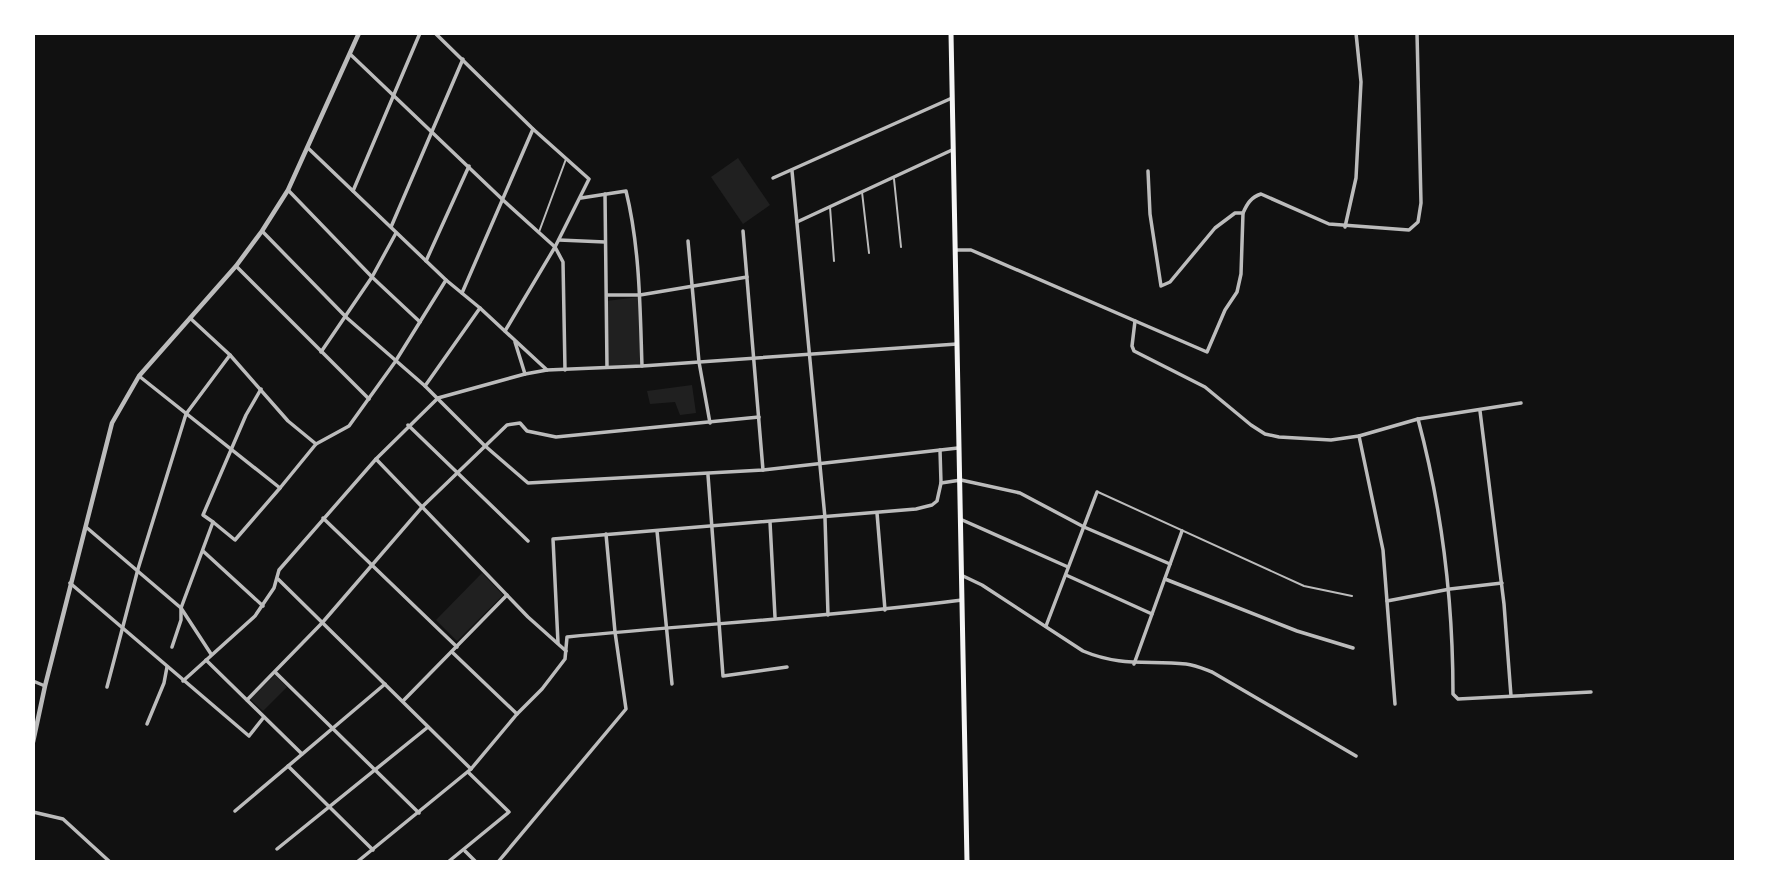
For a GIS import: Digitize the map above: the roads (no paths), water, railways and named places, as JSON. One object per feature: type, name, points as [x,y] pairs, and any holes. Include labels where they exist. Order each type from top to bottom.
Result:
[{"type":"main road","points":[[951,33],[967,862]]},
{"type":"street","points":[[33,742],[70,583],[112,423],[139,376],[236,266],[288,190],[359,33]]},
{"type":"street","points":[[353,191],[420,33]]},
{"type":"street","points":[[435,33],[533,129],[589,179],[559,240],[505,331]]},
{"type":"street","points":[[1345,227],[1356,178],[1361,82],[1356,33]]},
{"type":"street","points":[[955,250],[971,250],[1207,352],[1225,310],[1237,292],[1241,274],[1243,213],[1246,205],[1255,196],[1261,194],[1329,224],[1345,227],[1409,230],[1418,222],[1421,203],[1417,33]]},
{"type":"street","points":[[350,54],[555,247],[563,262],[565,370]]},
{"type":"street","points":[[391,227],[463,59]]},
{"type":"street","points":[[774,178],[952,98]]},
{"type":"street","points":[[462,293],[533,129]]},
{"type":"street","points":[[307,147],[446,280],[547,370]]},
{"type":"street","points":[[797,222],[952,149]]},
{"type":"street","points":[[426,261],[469,166]]},
{"type":"street","points":[[792,171],[825,518],[828,615]]},
{"type":"street","points":[[1148,171],[1150,214],[1161,286],[1170,282],[1215,228],[1235,213],[1243,213]]},
{"type":"street","points":[[288,190],[372,277],[421,323]]},
{"type":"street","points":[[580,198],[626,191],[633,218],[640,295],[642,366]]},
{"type":"street","points":[[605,194],[607,368]]},
{"type":"street","points":[[262,231],[347,318],[438,398],[484,445],[528,482],[763,470],[960,448]]},
{"type":"street","points":[[743,231],[763,470]]},
{"type":"street","points":[[321,353],[347,318],[396,233]]},
{"type":"street","points":[[559,240],[606,242]]},
{"type":"street","points":[[688,241],[699,362],[710,423]]},
{"type":"street","points":[[236,266],[369,399]]},
{"type":"street","points":[[606,295],[640,295],[747,277]]},
{"type":"street","points":[[261,389],[203,515],[235,540],[316,444],[349,426],[421,323],[446,280]]},
{"type":"street","points":[[425,386],[480,308]]},
{"type":"street","points":[[190,318],[230,355],[288,421],[316,444]]},
{"type":"street","points":[[1135,321],[1132,346],[1134,351],[1205,387],[1265,434],[1331,440],[1359,436],[1418,419],[1521,403]]},
{"type":"street","points":[[515,340],[524,374]]},
{"type":"street","points":[[183,681],[256,616],[278,579],[279,570],[376,459],[438,398],[547,370],[754,359],[957,344]]},
{"type":"street","points":[[107,687],[138,569],[186,414],[230,355]]},
{"type":"street","points":[[139,376],[280,488]]},
{"type":"street","points":[[1480,411],[1502,583],[1511,696]]},
{"type":"street","points":[[247,700],[322,623],[423,506],[500,429],[514,422],[520,423],[527,430],[551,437],[759,417]]},
{"type":"street","points":[[1418,419],[1429,461],[1450,589],[1453,694],[1458,699],[1591,692]]},
{"type":"street","points":[[408,425],[528,541]]},
{"type":"street","points":[[1359,436],[1383,550],[1395,704]]},
{"type":"street","points":[[558,643],[553,539],[825,518],[932,505],[937,501],[940,483],[940,450]]},
{"type":"street","points":[[376,459],[507,595],[566,651]]},
{"type":"street","points":[[708,474],[723,676],[787,667]]},
{"type":"street","points":[[940,483],[961,480],[1020,493],[1084,527],[1170,565]]},
{"type":"street","points":[[1046,626],[1097,492]]},
{"type":"street","points":[[877,513],[885,610]]},
{"type":"street","points":[[323,518],[457,647]]},
{"type":"street","points":[[960,519],[1068,567]]},
{"type":"street","points":[[770,521],[775,617]]},
{"type":"street","points":[[172,647],[181,620],[181,608],[213,522]]},
{"type":"street","points":[[85,526],[181,608],[211,654]]},
{"type":"street","points":[[657,531],[672,684]]},
{"type":"street","points":[[1134,664],[1182,531]]},
{"type":"street","points":[[498,862],[626,709],[615,632],[606,534]]},
{"type":"street","points":[[202,550],[263,606]]},
{"type":"street","points":[[961,575],[982,585],[1091,654],[1134,664],[1187,664],[1212,672],[1356,756]]},
{"type":"street","points":[[1066,575],[1152,614]]},
{"type":"street","points":[[278,579],[428,727],[509,812],[448,862]]},
{"type":"street","points":[[1165,579],[1297,631],[1353,648]]},
{"type":"street","points":[[70,583],[248,736],[264,717]]},
{"type":"street","points":[[1387,601],[1450,589],[1502,583]]},
{"type":"street","points":[[402,701],[507,595]]},
{"type":"street","points":[[357,862],[470,771],[517,714],[542,690],[565,659],[567,637],[775,617],[885,610],[962,600]]},
{"type":"street","points":[[452,652],[517,714]]},
{"type":"street","points":[[206,660],[302,754]]},
{"type":"street","points":[[147,723],[167,675],[167,667]]},
{"type":"street","points":[[275,672],[419,813]]},
{"type":"street","points":[[33,681],[45,686]]},
{"type":"street","points":[[235,811],[385,684]]},
{"type":"street","points":[[278,849],[428,727]]},
{"type":"street","points":[[288,766],[373,850]]},
{"type":"street","points":[[33,812],[63,819],[110,862]]},
{"type":"street","points":[[464,850],[476,862]]},
{"type":"lane","points":[[539,233],[566,159]]},
{"type":"lane","points":[[894,177],[901,247]]},
{"type":"lane","points":[[862,192],[869,253]]},
{"type":"lane","points":[[830,207],[834,261]]},
{"type":"lane","points":[[1097,492],[1304,586],[1352,596]]}]
